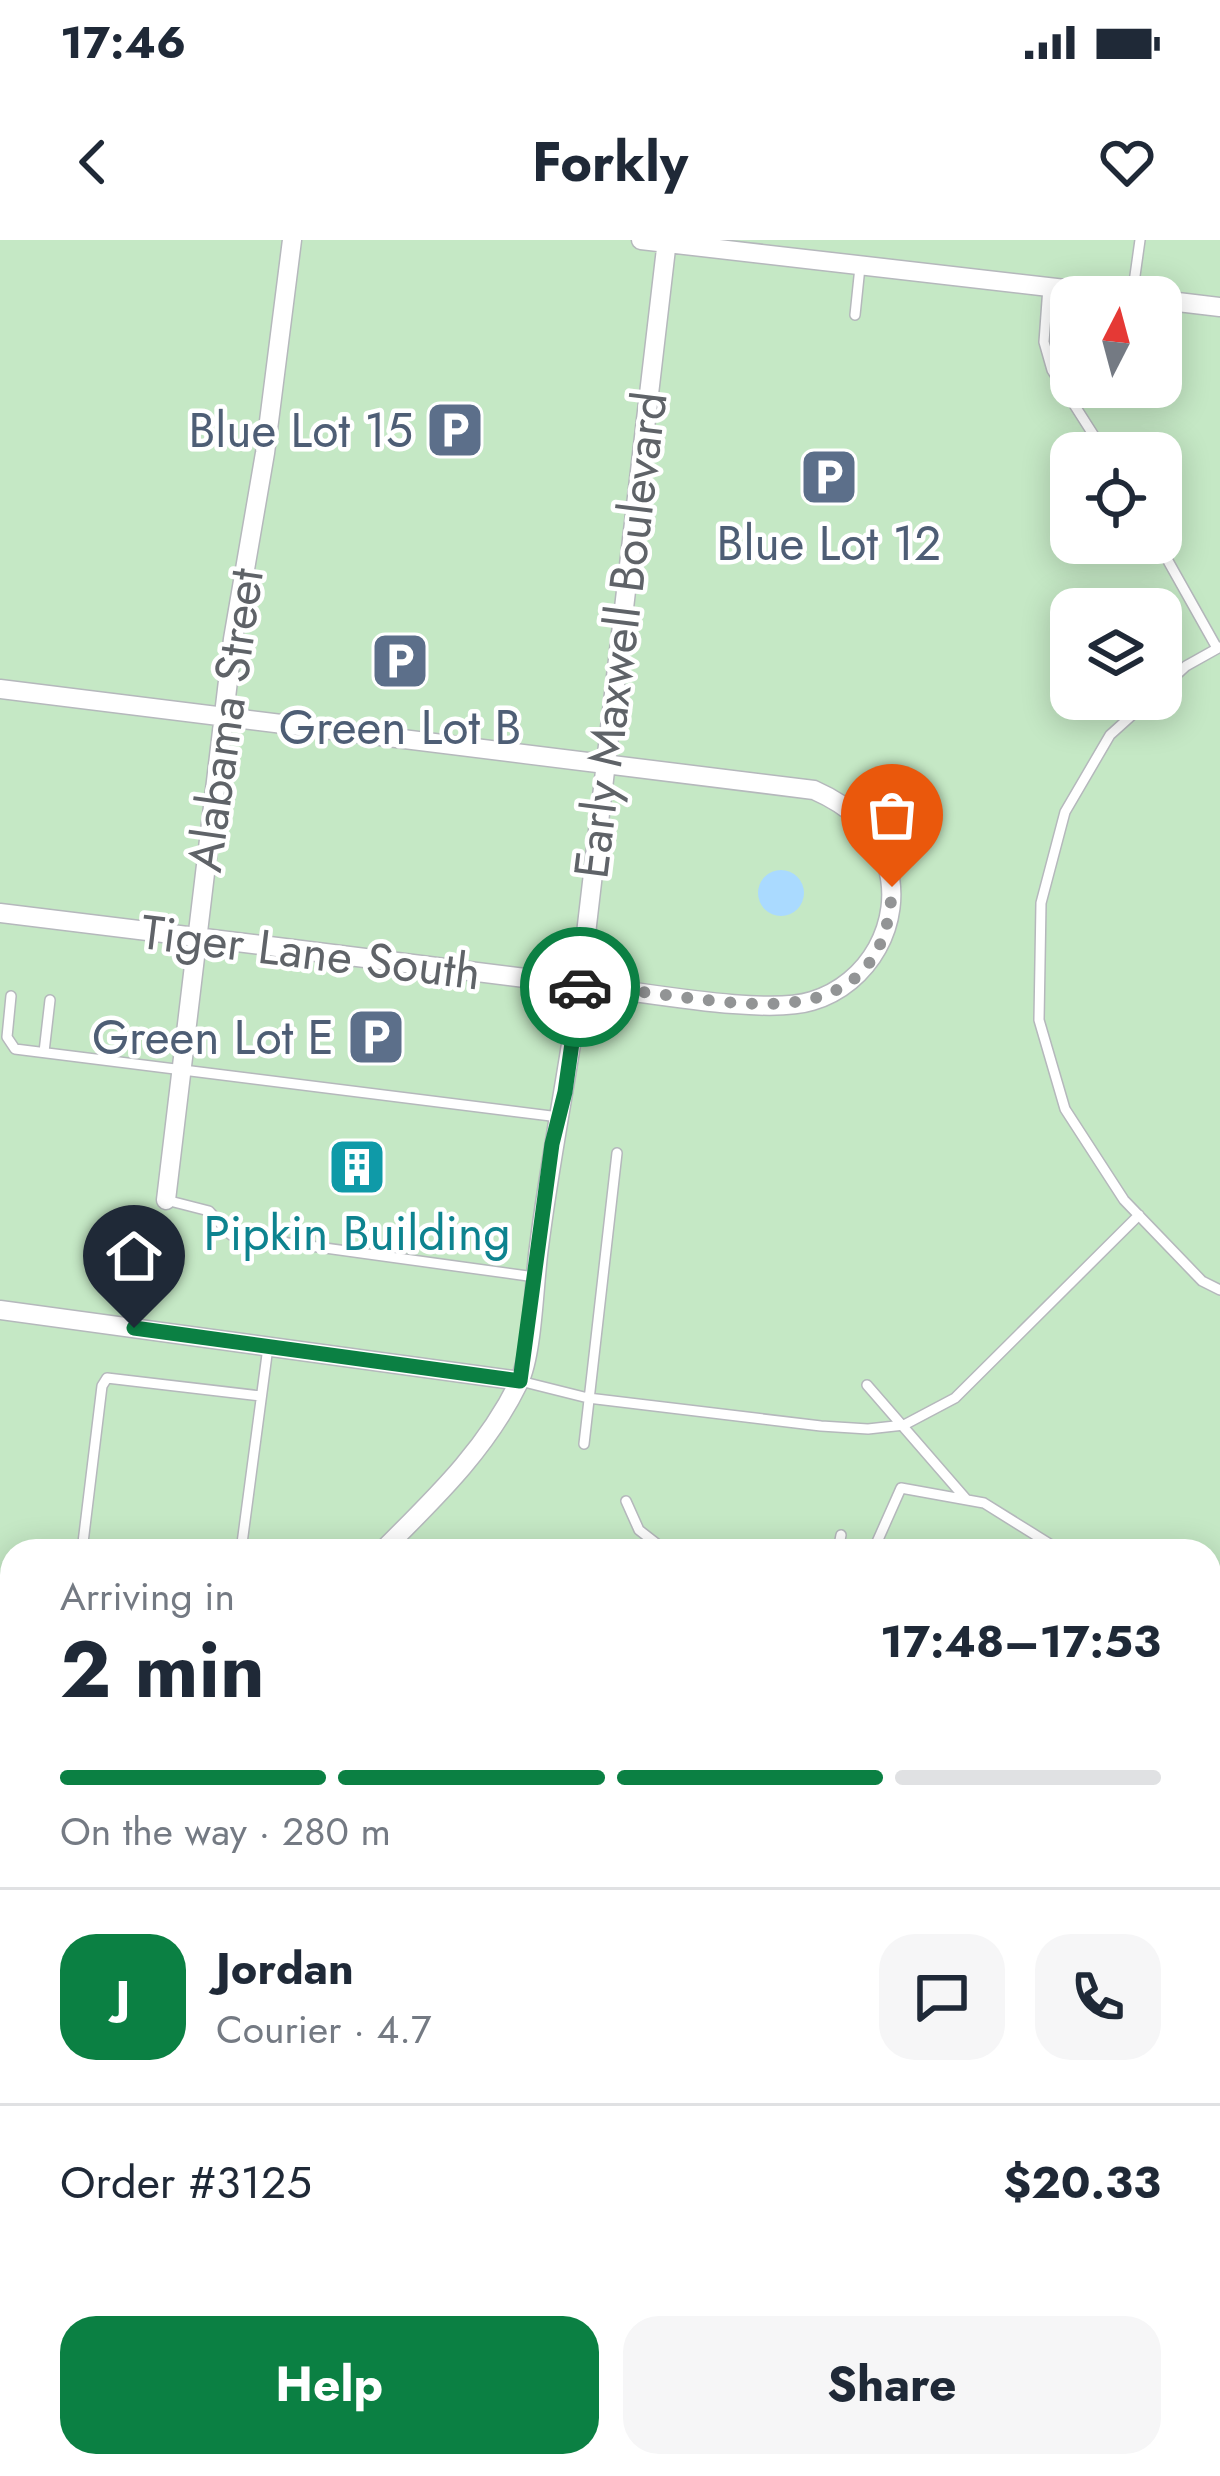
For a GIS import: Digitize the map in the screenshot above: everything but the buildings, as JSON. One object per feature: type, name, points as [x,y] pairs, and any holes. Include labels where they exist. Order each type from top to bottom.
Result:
[{"type":"street","name":"Alabama Street","points":[[166,1200],[224,716],[292,240]]},
{"type":"street","points":[[641,240],[1048,287]]},
{"type":"street","name":"Early Maxwell Boulevard","points":[[395,1539],[446,1491],[520,1381],[580,985],[666,242]]},
{"type":"street","points":[[1182,302],[1220,307]]},
{"type":"street","name":"Tiger Lane South","points":[[0,688],[792,786],[834,799],[868,827],[888,866],[891,910],[877,950],[849,983],[809,1002],[766,1005],[0,913]]},
{"type":"street","points":[[0,1310],[520,1381]]},
{"type":"lane","points":[[1136,276],[1140,240]]},
{"type":"lane","points":[[854,315],[860,266]]},
{"type":"lane","points":[[1048,287],[1044,342],[1052,370],[1092,432]]},
{"type":"lane","points":[[1170,564],[1219,647],[1182,671]]},
{"type":"lane","points":[[1127,720],[1110,735],[1065,812],[1041,903],[1039,1020],[1065,1109],[1124,1200],[1202,1281],[1220,1290]]},
{"type":"lane","points":[[11,996],[9,1043],[15,1049],[559,1117]]},
{"type":"lane","points":[[44,1052],[50,1000]]},
{"type":"lane","points":[[584,1444],[617,1153]]},
{"type":"lane","points":[[166,1200],[209,1210],[231,1235],[535,1277]]},
{"type":"lane","points":[[520,1381],[589,1398],[821,1426],[904,1425],[955,1399],[1139,1215]]},
{"type":"lane","points":[[243,1539],[268,1347]]},
{"type":"lane","points":[[83,1539],[102,1386],[107,1378],[261,1396]]},
{"type":"lane","points":[[867,1385],[966,1500]]},
{"type":"lane","points":[[878,1539],[901,1488],[984,1503],[1042,1539]]},
{"type":"lane","points":[[626,1501],[639,1529],[651,1539]]},
{"type":"lane","points":[[841,1539],[842,1535]]},
{"type":"green space","points":[[0,240],[1220,240],[1220,1539],[0,1539]]},
{"type":"water","points":[[781,870],[797,877],[804,893],[797,909],[781,916],[765,909],[758,893],[765,877]]},
{"type":"way so far","points":[[580,987],[766,1005],[809,1002],[830,995],[865,968],[886,930],[892,887]]},
{"type":"place","name":"Blue Lot 15","points":[[455,430]]},
{"type":"place","name":"Blue Lot 12","points":[[829,477]]},
{"type":"place","name":"Green Lot B","points":[[400,661]]},
{"type":"place","name":"Green Lot E","points":[[376,1037]]},
{"type":"place","name":"Pipkin Building","points":[[357,1167]]},
{"type":"route","points":[[134,1328],[520,1381],[552,1144],[565,1092],[580,987]]}]
